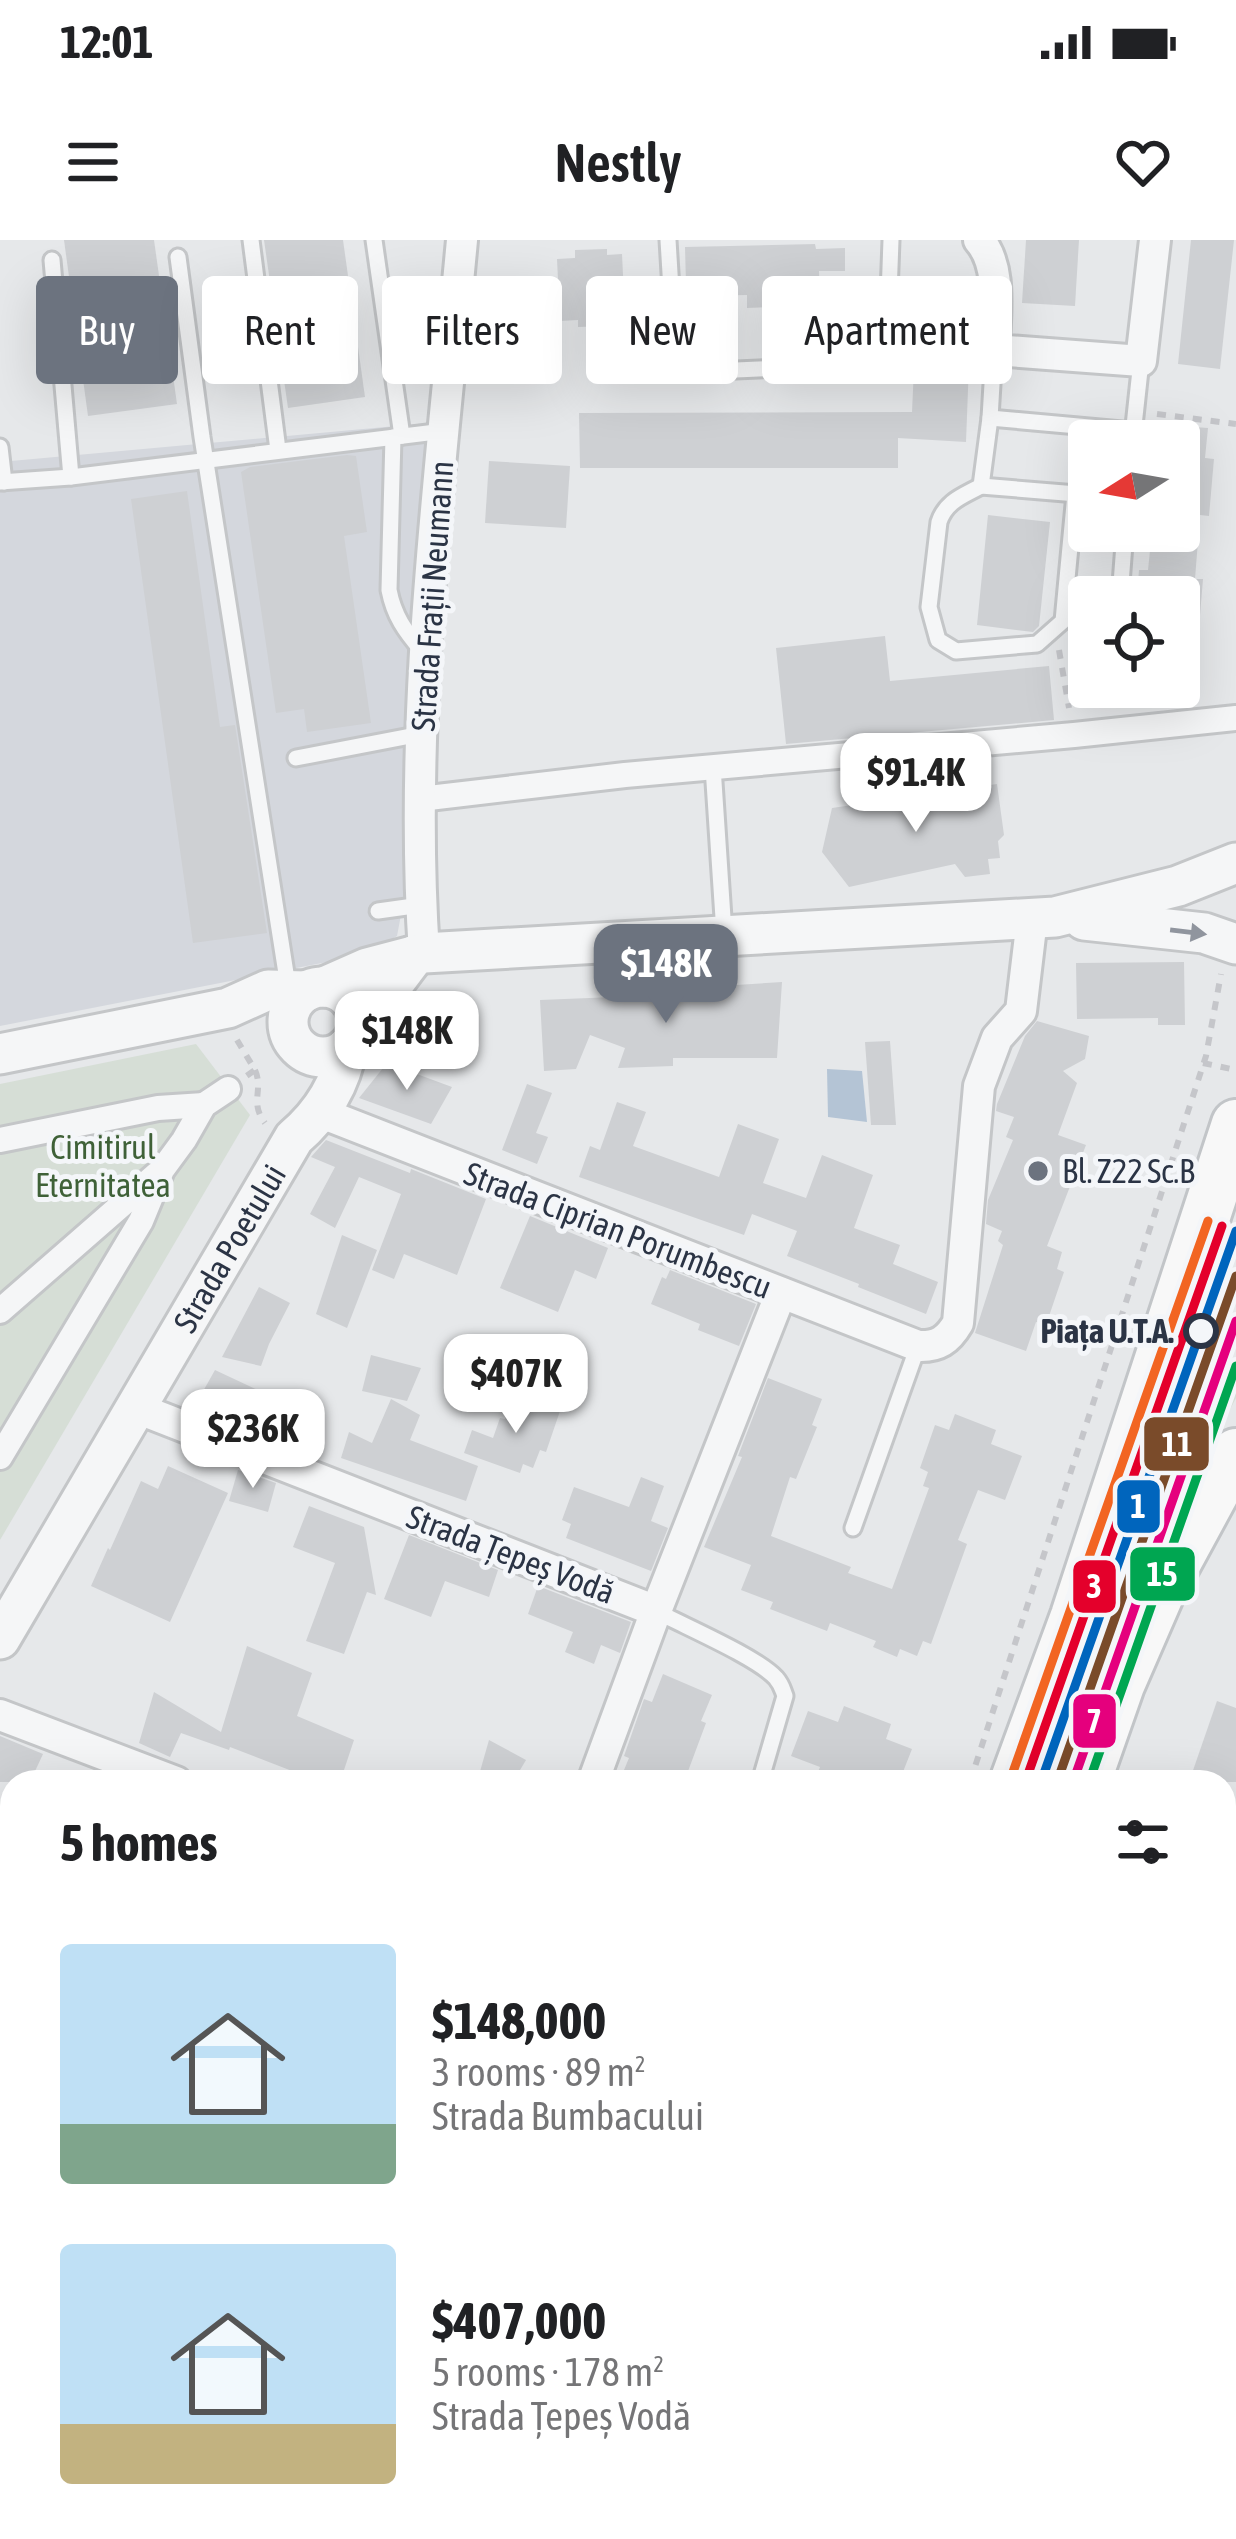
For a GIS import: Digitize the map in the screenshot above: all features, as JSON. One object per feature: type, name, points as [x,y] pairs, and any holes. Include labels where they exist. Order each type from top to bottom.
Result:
[{"type":"main road","points":[[1018,1770],[1075,1616],[1236,1124]]},
{"type":"main road","points":[[1090,1770],[1160,1593],[1236,1453]]},
{"type":"street","name":"Strada Frații Neumann","points":[[420,954],[424,653],[462,240]]},
{"type":"street","points":[[1012,351],[1142,361],[1155,240]]},
{"type":"street","points":[[985,242],[994,276]]},
{"type":"street","points":[[420,799],[1236,718]]},
{"type":"street","points":[[1043,918],[1178,886],[1236,863]]},
{"type":"street","points":[[918,1346],[937,1345],[958,1323],[979,1086],[997,1038],[1022,1011],[1043,918]]},
{"type":"street","points":[[306,1125],[293,1004],[306,989],[420,954],[1043,918],[1204,933],[1232,942]]},
{"type":"street","name":"Strada Poetului","points":[[0,1640],[134,1407],[339,1078],[352,1039],[420,954]]},
{"type":"street","points":[[0,1054],[228,1008],[261,992],[341,992],[354,1005],[358,1023],[352,1039],[332,1056],[322,1057],[305,1052],[294,1038],[259,1016],[228,1008]]},
{"type":"street","points":[[0,1457],[141,1221],[162,1170],[204,1106],[228,1089]]},
{"type":"street","points":[[0,1140],[158,1108],[204,1106]]},
{"type":"street","name":"Strada Ciprian Porumbescu","points":[[306,1125],[918,1346]]},
{"type":"street","points":[[0,1310],[162,1170]]},
{"type":"street","points":[[597,1770],[782,1294]]},
{"type":"street","name":"Strada Țepeș Vodă","points":[[134,1407],[656,1611]]},
{"type":"street","points":[[0,1714],[145,1770]]},
{"type":"lane","points":[[251,240],[278,450]]},
{"type":"lane","points":[[374,240],[397,436],[389,590],[393,612],[424,653]]},
{"type":"lane","points":[[668,240],[675,356],[680,368],[691,372],[882,360],[887,350],[890,240]]},
{"type":"lane","points":[[178,257],[205,460],[306,989]]},
{"type":"lane","points":[[52,260],[71,477]]},
{"type":"lane","points":[[1134,420],[1142,361]]},
{"type":"lane","points":[[981,486],[992,384]]},
{"type":"lane","points":[[990,418],[1068,428]]},
{"type":"lane","points":[[0,447],[2,482],[444,431]]},
{"type":"lane","points":[[1068,493],[981,486],[944,508],[929,607],[938,640],[956,651],[1037,644],[1064,621],[1074,552]]},
{"type":"lane","points":[[296,758],[421,734]]},
{"type":"lane","points":[[713,767],[724,936]]},
{"type":"lane","points":[[378,911],[421,905]]},
{"type":"lane","points":[[853,1528],[918,1346]]},
{"type":"lane","name":"Strada Țepeș Vodă","points":[[656,1611],[756,1664],[781,1684],[785,1696],[763,1770]]},
{"type":"path","points":[[1135,412],[1236,424]]},
{"type":"path","points":[[1056,629],[1073,735]]},
{"type":"path","points":[[974,1770],[1203,1063],[1232,942]]},
{"type":"path","points":[[228,1008],[239,1045],[259,1083],[255,1100],[261,1118],[274,1130],[306,1125]]},
{"type":"path","points":[[1203,1063],[1236,1070]]},
{"type":"path","points":[[228,1089],[255,1070]]},
{"type":"shaded area","points":[[429,423],[405,893],[397,936],[368,954],[0,1026],[0,462]]},
{"type":"green space","name":"Cimitirul Eternitatea","points":[[196,1044],[250,1115],[0,1540],[0,1084]]},
{"type":"green space","points":[[1168,1363],[1236,1390],[1136,1603],[1071,1770],[1032,1770]]},
{"type":"water","points":[[827,1069],[862,1071],[867,1122],[828,1117]]},
{"type":"building","points":[[64,240],[154,240],[159,276],[69,276]]},
{"type":"building","points":[[264,240],[343,240],[348,276],[269,276]]},
{"type":"building","points":[[1026,240],[1079,240],[1075,306],[1022,303]]},
{"type":"building","points":[[1191,240],[1234,240],[1220,369],[1178,364]]},
{"type":"building","points":[[815,244],[816,249],[845,248],[845,271],[762,276],[762,307],[747,308],[747,295],[738,295],[738,276],[686,276],[685,247]]},
{"type":"building","points":[[607,249],[607,255],[622,254],[623,276],[586,276],[586,327],[578,327],[578,320],[562,321],[562,276],[558,276],[557,259],[575,258],[575,250]]},
{"type":"building","points":[[358,347],[365,397],[288,408],[285,384],[358,384]]},
{"type":"building","points":[[84,384],[174,384],[177,404],[88,416]]},
{"type":"building","points":[[913,384],[968,384],[966,442],[898,438],[898,468],[580,468],[579,413],[912,412]]},
{"type":"building","points":[[1200,427],[1208,428],[1205,458],[1214,459],[1209,516],[1200,515]]},
{"type":"building","points":[[356,456],[367,532],[344,536],[371,723],[307,732],[304,709],[276,713],[241,472]]},
{"type":"building","points":[[489,461],[570,466],[566,528],[485,523]]},
{"type":"building","points":[[187,491],[220,727],[235,725],[267,933],[193,943],[131,499]]},
{"type":"building","points":[[988,515],[1050,522],[1039,626],[1033,632],[977,625]]},
{"type":"building","points":[[1150,552],[1197,552],[1195,576],[1139,576],[1139,570],[1148,570]]},
{"type":"building","points":[[885,636],[890,681],[1049,666],[1054,720],[786,744],[776,648]]},
{"type":"building","points":[[997,784],[1004,835],[998,841],[1000,858],[988,859],[990,874],[965,877],[955,864],[849,887],[822,852],[832,808]]},
{"type":"building","points":[[1184,962],[1185,1025],[1158,1025],[1158,1018],[1077,1019],[1076,963]]},
{"type":"building","points":[[782,982],[777,1058],[673,1058],[673,1066],[618,1068],[625,1048],[590,1035],[576,1069],[544,1071],[540,1000],[663,995]]},
{"type":"building","points":[[1037,1021],[1089,1036],[1085,1059],[1063,1071],[1077,1083],[1058,1135],[1086,1145],[1047,1246],[1062,1252],[1057,1269],[1064,1272],[1046,1325],[1036,1322],[1026,1351],[975,1333],[1003,1245],[998,1241],[1002,1231],[986,1224],[988,1200],[1013,1140],[1006,1137],[1014,1117],[996,1111],[997,1104],[1025,1036]]},
{"type":"building","points":[[890,1041],[896,1125],[871,1125],[865,1042]]},
{"type":"building","points":[[387,1063],[452,1087],[431,1124],[359,1098]]},
{"type":"building","points":[[527,1084],[552,1093],[536,1133],[548,1137],[537,1164],[502,1150]]},
{"type":"building","points":[[617,1102],[646,1112],[633,1146],[719,1177],[738,1124],[779,1139],[763,1183],[806,1198],[822,1155],[873,1175],[854,1228],[900,1245],[893,1264],[938,1282],[926,1314],[787,1256],[797,1231],[752,1214],[744,1235],[579,1177],[590,1146],[600,1150]]},
{"type":"building","points":[[326,1140],[486,1199],[457,1275],[404,1254],[394,1279],[372,1270],[401,1194],[359,1177],[335,1228],[310,1214],[335,1167],[311,1157]]},
{"type":"building","points":[[530,1216],[608,1248],[596,1279],[575,1270],[558,1312],[500,1288]]},
{"type":"building","points":[[342,1235],[377,1250],[347,1328],[316,1314]]},
{"type":"building","points":[[670,1270],[756,1304],[739,1346],[651,1304]]},
{"type":"building","points":[[259,1287],[290,1303],[261,1366],[222,1357]]},
{"type":"building","points":[[371,1355],[421,1368],[407,1401],[362,1391]]},
{"type":"building","points":[[215,1370],[275,1398],[263,1426],[197,1402]]},
{"type":"building","points":[[768,1378],[822,1399],[812,1425],[817,1427],[796,1479],[790,1477],[771,1536],[851,1567],[848,1573],[892,1589],[929,1488],[923,1486],[928,1472],[920,1468],[935,1425],[949,1430],[955,1414],[996,1430],[991,1444],[1022,1456],[1005,1500],[978,1490],[958,1540],[967,1544],[931,1644],[923,1641],[917,1656],[900,1649],[897,1657],[873,1647],[876,1641],[830,1623],[827,1631],[770,1609],[773,1602],[741,1590],[751,1565],[704,1547],[742,1457],[738,1456]]},
{"type":"building","points":[[513,1394],[560,1411],[546,1452],[540,1450],[533,1468],[523,1464],[520,1473],[464,1453],[472,1430],[493,1438]]},
{"type":"building","points":[[391,1399],[420,1415],[410,1440],[478,1466],[466,1501],[341,1458],[349,1432],[372,1443]]},
{"type":"building","points":[[168,1466],[228,1493],[170,1622],[91,1586],[141,1481],[158,1489]]},
{"type":"building","points":[[238,1470],[276,1483],[268,1512],[229,1501]]},
{"type":"building","points":[[641,1477],[664,1486],[651,1521],[668,1528],[651,1571],[566,1538],[571,1524],[562,1520],[574,1487],[629,1507]]},
{"type":"building","points":[[309,1506],[364,1527],[376,1595],[367,1592],[344,1654],[306,1641],[335,1563],[293,1547]]},
{"type":"building","points":[[409,1535],[498,1570],[489,1597],[445,1581],[431,1617],[384,1599]]},
{"type":"building","points":[[538,1586],[631,1622],[620,1653],[601,1645],[594,1664],[565,1652],[573,1632],[528,1614]]},
{"type":"building","points":[[247,1646],[312,1673],[297,1716],[354,1740],[344,1770],[289,1770],[181,1733],[170,1757],[139,1743],[154,1692],[221,1732]]},
{"type":"building","points":[[663,1674],[712,1695],[688,1770],[624,1770],[629,1758],[624,1756],[644,1699],[652,1702]]},
{"type":"building","points":[[1217,1701],[1236,1708],[1236,1770],[1193,1770]]},
{"type":"building","points":[[844,1706],[891,1724],[886,1739],[912,1749],[904,1770],[819,1770],[791,1756],[808,1711],[838,1722]]},
{"type":"building","points":[[0,1736],[43,1754],[36,1770],[0,1770]]},
{"type":"building","points":[[489,1740],[526,1760],[520,1770],[480,1770]]},
{"type":"tram line","name":"3","points":[[1029,1770],[1222,1226]]},
{"type":"tram line","points":[[1104,1607],[1197,1402],[1236,1290]]},
{"type":"transit line","points":[[1014,1770],[1208,1221]]},
{"type":"transit line","name":"1","points":[[1045,1770],[1236,1231]]},
{"type":"transit line","name":"11","points":[[1061,1770],[1236,1276]]},
{"type":"transit line","name":"7","points":[[1077,1770],[1236,1321]]},
{"type":"transit line","name":"15","points":[[1093,1770],[1236,1366]]},
{"type":"place","name":"Bl. Z22 Sc.B","points":[[1038,1171]]},
{"type":"place","name":"Piața U.T.A.","points":[[1201,1331]]}]
